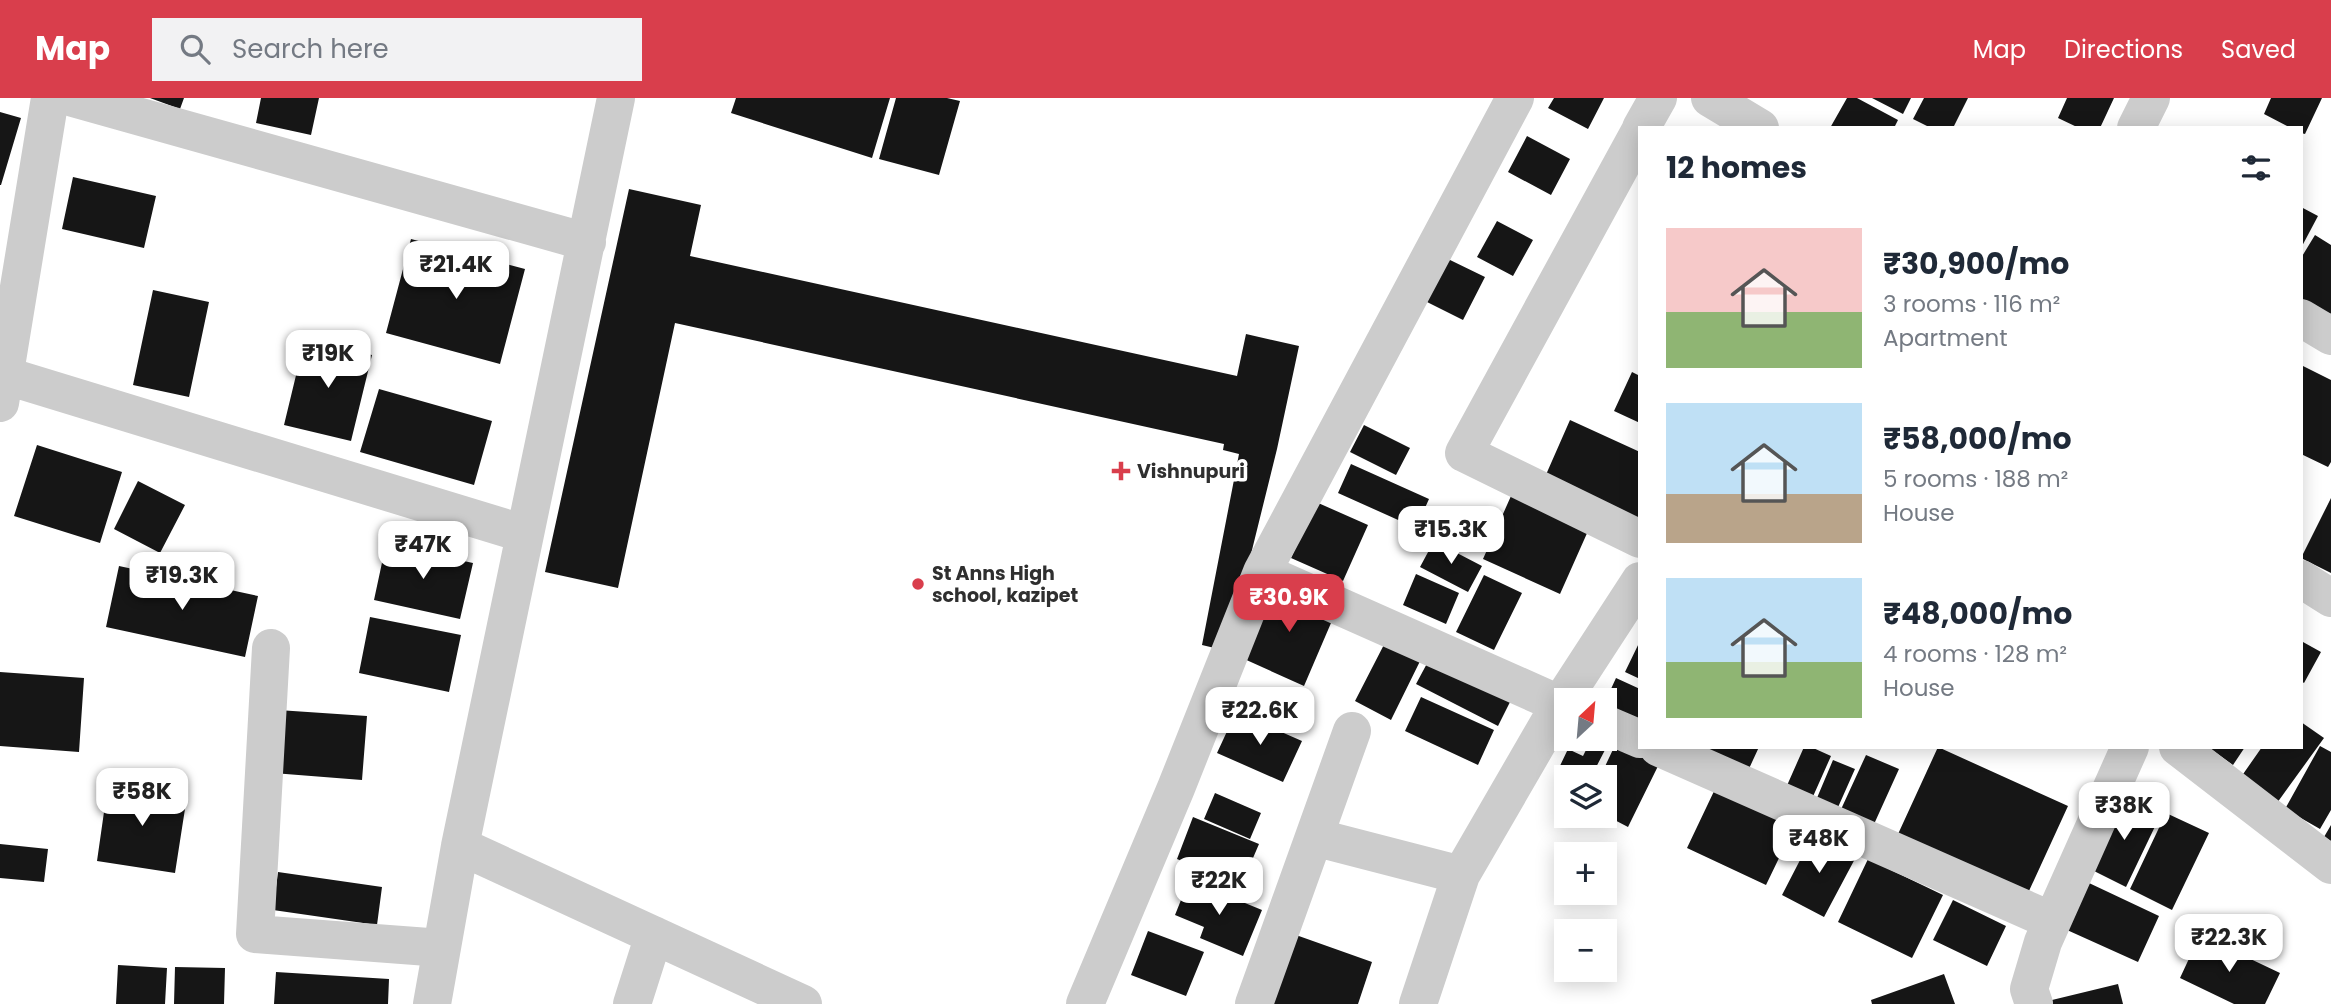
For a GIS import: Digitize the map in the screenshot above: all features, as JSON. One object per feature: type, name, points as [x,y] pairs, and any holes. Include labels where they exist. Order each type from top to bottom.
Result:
[{"type":"street","points":[[50,98],[2,384],[525,534]]},
{"type":"street","points":[[73,98],[587,242]]},
{"type":"street","points":[[432,1004],[460,846],[616,98]]},
{"type":"street","points":[[1085,1004],[1176,789],[1262,572],[1515,98]]},
{"type":"street","points":[[1643,126],[1657,98]]},
{"type":"street","points":[[1710,98],[1756,126]]},
{"type":"street","points":[[2137,126],[2151,98]]},
{"type":"street","points":[[1638,134],[1464,453],[1638,539]]},
{"type":"street","points":[[2303,319],[2331,336]]},
{"type":"street","points":[[1262,572],[1554,702]]},
{"type":"street","points":[[2303,580],[2331,598]]},
{"type":"street","points":[[1574,688],[1638,584]]},
{"type":"street","points":[[271,648],[256,934],[442,948]]},
{"type":"street","points":[[1418,1004],[1461,875],[1554,721]]},
{"type":"street","points":[[1617,729],[1638,738]]},
{"type":"street","points":[[1254,1004],[1352,731]]},
{"type":"street","points":[[1663,749],[2052,921]]},
{"type":"street","points":[[2034,1004],[2029,989],[2043,942],[2129,749]]},
{"type":"street","points":[[2181,749],[2331,865]]},
{"type":"street","points":[[1314,837],[1461,875]]},
{"type":"street","points":[[460,846],[803,1004]]},
{"type":"street","points":[[632,1004],[653,935]]},
{"type":"building","points":[[150,98],[184,98],[180,109]]},
{"type":"building","points":[[261,98],[319,98],[311,135],[256,123]]},
{"type":"building","points":[[736,98],[890,98],[872,158],[731,113]]},
{"type":"building","points":[[896,98],[947,98],[960,101],[939,175],[879,159]]},
{"type":"building","points":[[1554,98],[1604,98],[1588,129],[1548,108]]},
{"type":"building","points":[[1847,98],[1857,98],[1898,120],[1895,126],[1831,126]]},
{"type":"building","points":[[1872,98],[1911,98],[1903,114]]},
{"type":"building","points":[[1924,98],[1968,98],[1954,126],[1927,126],[1913,119]]},
{"type":"building","points":[[2067,98],[2114,98],[2101,126],[2075,126],[2058,118]]},
{"type":"building","points":[[2271,98],[2322,98],[2305,134],[2303,126],[2287,126],[2264,114]]},
{"type":"building","points":[[0,112],[21,118],[1,185],[0,185]]},
{"type":"building","points":[[1527,136],[1570,159],[1551,195],[1508,172]]},
{"type":"building","points":[[73,177],[156,196],[144,248],[62,229]]},
{"type":"building","points":[[629,189],[701,205],[690,256],[1237,376],[1246,334],[1299,346],[1277,449],[1227,651],[1202,645],[1239,454],[1223,450],[1224,444],[675,323],[618,588],[545,572]]},
{"type":"building","points":[[2303,208],[2318,216],[2303,244]]},
{"type":"building","points":[[1497,221],[1533,240],[1513,276],[1477,257]]},
{"type":"building","points":[[2315,235],[2331,245],[2329,317],[2303,302],[2303,255]]},
{"type":"building","points":[[411,239],[525,269],[500,364],[386,333]]},
{"type":"building","points":[[1448,259],[1485,277],[1463,320],[1427,302]]},
{"type":"building","points":[[153,290],[209,302],[189,397],[133,385]]},
{"type":"building","points":[[305,338],[372,355],[351,441],[284,425]]},
{"type":"building","points":[[2303,366],[2331,380],[2331,462],[2328,467],[2303,455]]},
{"type":"building","points":[[1632,372],[1638,375],[1638,422],[1614,411]]},
{"type":"building","points":[[379,389],[492,421],[474,485],[360,452]]},
{"type":"building","points":[[1570,420],[1638,451],[1638,518],[1541,486]]},
{"type":"building","points":[[1364,425],[1410,448],[1396,475],[1350,452]]},
{"type":"building","points":[[37,445],[122,472],[100,543],[14,516]]},
{"type":"building","points":[[1351,464],[1429,499],[1416,528],[1338,493]]},
{"type":"building","points":[[138,481],[185,505],[160,553],[114,529]]},
{"type":"building","points":[[1511,496],[1588,531],[1560,594],[1483,559]]},
{"type":"building","points":[[2331,498],[2331,573],[2303,559]]},
{"type":"building","points":[[1316,502],[1368,525],[1343,581],[1291,558]]},
{"type":"building","points":[[1434,541],[1482,566],[1468,592],[1420,567]]},
{"type":"building","points":[[386,544],[473,563],[460,619],[374,600]]},
{"type":"building","points":[[119,566],[258,596],[245,657],[106,627]]},
{"type":"building","points":[[1416,574],[1459,593],[1446,624],[1403,605]]},
{"type":"building","points":[[1484,575],[1522,593],[1494,650],[1456,632]]},
{"type":"building","points":[[1274,582],[1337,609],[1304,686],[1242,658]]},
{"type":"building","points":[[370,617],[461,635],[449,692],[359,673]]},
{"type":"building","points":[[1391,631],[1426,649],[1391,720],[1355,701]]},
{"type":"building","points":[[2303,642],[2321,652],[2303,682]]},
{"type":"building","points":[[1638,645],[1638,678],[1625,672]]},
{"type":"building","points":[[1431,656],[1512,698],[1498,726],[1416,684]]},
{"type":"building","points":[[0,672],[84,678],[79,752],[0,746]]},
{"type":"building","points":[[1616,678],[1638,688],[1638,723],[1617,714],[1617,688],[1611,688]]},
{"type":"building","points":[[1421,697],[1494,730],[1478,765],[1405,731]]},
{"type":"building","points":[[278,710],[367,716],[362,780],[273,773]]},
{"type":"building","points":[[1236,712],[1302,741],[1283,782],[1217,753]]},
{"type":"building","points":[[2303,723],[2324,738],[2277,803],[2241,777],[2261,749],[2303,749]]},
{"type":"building","points":[[1617,741],[1660,762],[1628,827],[1617,821],[1617,765],[1606,765],[1612,751],[1617,751]]},
{"type":"building","points":[[2320,746],[2331,752],[2331,810],[2320,829],[2285,809]]},
{"type":"building","points":[[1696,749],[1758,749],[1747,773]]},
{"type":"building","points":[[1803,749],[1815,749],[1831,756],[1811,801],[1785,790]]},
{"type":"building","points":[[1937,749],[1942,749],[2068,806],[2023,904],[1893,845]]},
{"type":"building","points":[[2211,749],[2244,749],[2233,765]]},
{"type":"building","points":[[1567,751],[1583,756],[1586,751],[1604,751],[1597,765],[1560,765]]},
{"type":"building","points":[[1866,755],[1899,769],[1870,833],[1837,818]]},
{"type":"building","points":[[1833,760],[1855,769],[1835,814],[1814,805]]},
{"type":"building","points":[[108,784],[187,796],[175,873],[97,861]]},
{"type":"building","points":[[1716,787],[1795,825],[1766,885],[1687,848]]},
{"type":"building","points":[[1215,793],[1261,813],[1250,839],[1204,819]]},
{"type":"building","points":[[2122,798],[2160,816],[2126,887],[2088,868]]},
{"type":"building","points":[[2166,813],[2209,833],[2172,910],[2130,889]]},
{"type":"building","points":[[1193,817],[1259,844],[1241,886],[1177,859]]},
{"type":"building","points":[[2331,825],[2331,841],[2324,837]]},
{"type":"building","points":[[1814,833],[1857,855],[1824,917],[1782,895]]},
{"type":"building","points":[[0,844],[48,849],[44,882],[0,878]]},
{"type":"building","points":[[1868,859],[1943,895],[1912,958],[1838,922]]},
{"type":"building","points":[[278,872],[382,887],[377,925],[273,910]]},
{"type":"building","points":[[1189,880],[1262,910],[1243,956],[1200,938],[1204,927],[1175,915]]},
{"type":"building","points":[[2089,883],[2159,916],[2138,962],[2067,930]]},
{"type":"building","points":[[1953,900],[2006,926],[1987,966],[1933,940]]},
{"type":"building","points":[[1148,931],[1204,952],[1186,996],[1131,975]]},
{"type":"building","points":[[1296,935],[1372,962],[1358,1004],[1272,1004]]},
{"type":"building","points":[[2200,935],[2280,973],[2265,1004],[2234,1004],[2180,978]]},
{"type":"building","points":[[118,965],[167,968],[165,1004],[116,1004]]},
{"type":"building","points":[[175,967],[225,968],[224,1004],[174,1004]]},
{"type":"building","points":[[276,972],[389,979],[388,1004],[274,1004]]},
{"type":"building","points":[[1944,974],[1955,1004],[1872,1004],[1871,1000]]},
{"type":"building","points":[[2118,984],[2123,1004],[2053,1004],[2052,1000]]},
{"type":"place","name":"Vishnupuri","points":[[1121,471]]},
{"type":"place","name":"St Anns High school, kazipet","points":[[918,584]]}]
